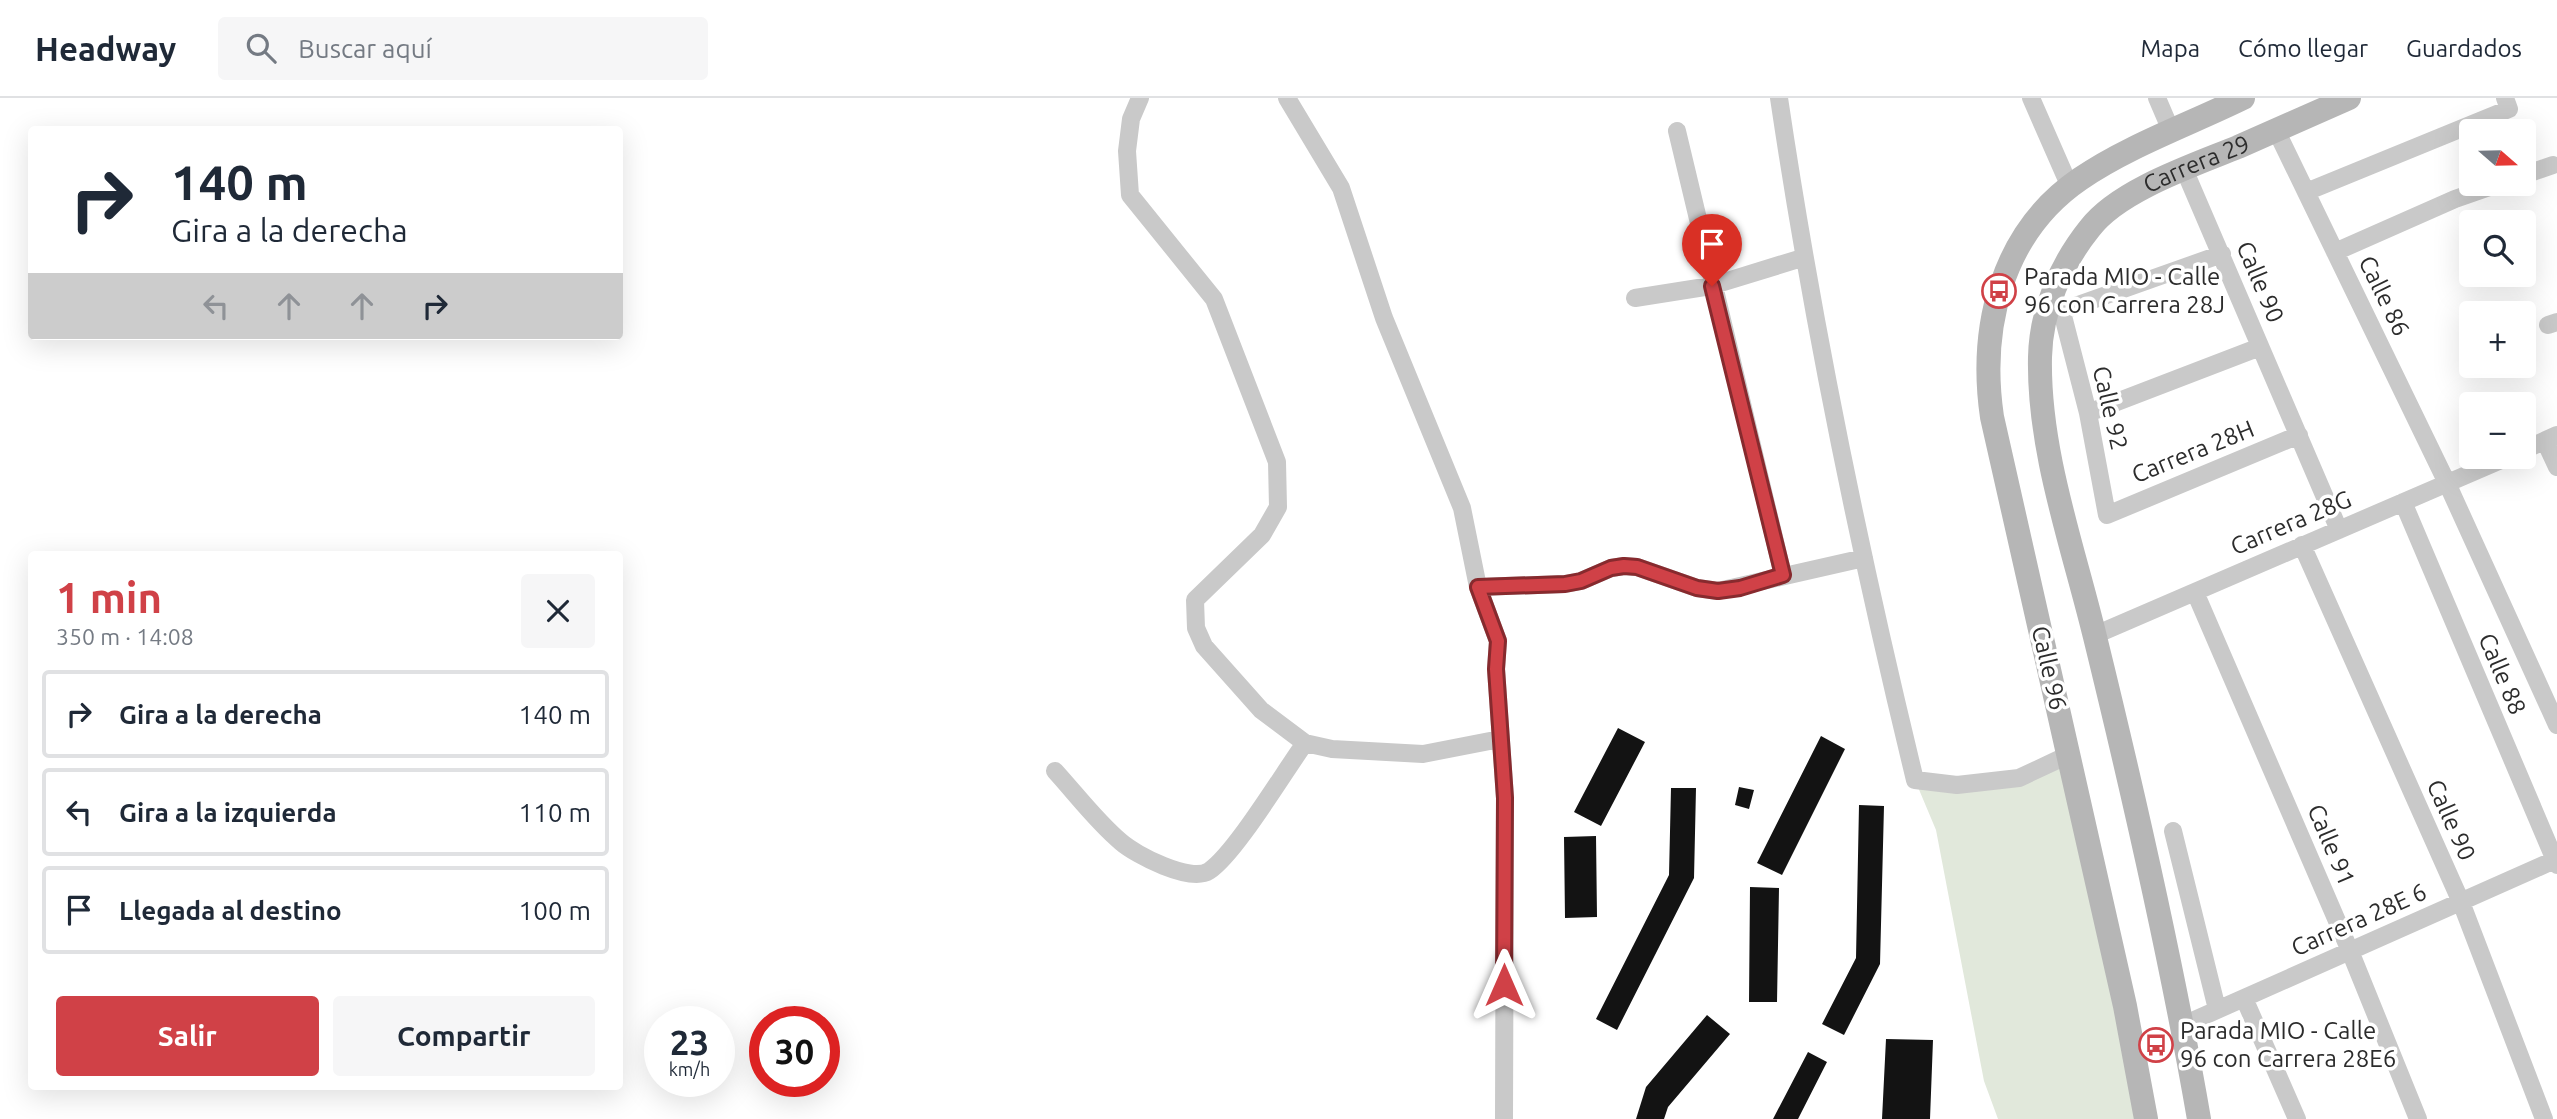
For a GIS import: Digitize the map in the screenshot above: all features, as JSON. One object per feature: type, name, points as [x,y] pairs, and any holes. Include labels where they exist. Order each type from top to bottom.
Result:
[{"type":"street","points":[[1140,98],[1131,119],[1127,151],[1130,195],[1214,299],[1277,462],[1278,507],[1262,535],[1195,600],[1196,628],[1204,646],[1252,700],[1305,743],[1332,749],[1423,754],[1500,739]]},
{"type":"street","points":[[1287,98],[1341,188],[1384,318],[1462,508],[1478,587],[1498,641],[1500,739],[1505,798],[1503,1119]]},
{"type":"street","points":[[1779,98],[1802,258],[1864,558],[1915,780],[1956,785],[2019,778],[2068,755]]},
{"type":"street","points":[[2031,98],[2070,187]]},
{"type":"street","points":[[2157,98],[2172,133]]},
{"type":"street","name":"Carrera 29","points":[[2034,224],[2070,187],[2110,161],[2243,98]]},
{"type":"street","name":"Carrera 29","points":[[2054,314],[2067,260],[2091,226],[2116,204],[2184,169],[2350,98]]},
{"type":"street","points":[[2306,192],[2510,109],[2505,98]]},
{"type":"street","name":"Calle 86","points":[[2276,130],[2447,483],[2557,725]]},
{"type":"street","points":[[1677,131],[1783,575]]},
{"type":"street","points":[[2536,170],[2553,164]]},
{"type":"street","name":"Calle 90","points":[[2184,169],[2339,530]]},
{"type":"street","points":[[2336,252],[2464,196]]},
{"type":"street","name":"Calle 96","points":[[2034,224],[2012,260],[1998,291],[1987,341],[1986,380],[1992,417],[2124,1006],[2146,1119]]},
{"type":"street","points":[[2199,1119],[2152,878],[2045,429],[2040,353],[2054,314],[2222,254]]},
{"type":"street","points":[[1635,298],[1712,286],[1802,258]]},
{"type":"street","name":"Calle 92","points":[[2054,314],[2088,412],[2107,514]]},
{"type":"street","points":[[2088,412],[2260,347]]},
{"type":"street","name":"Carrera 28H","points":[[2107,514],[2299,435]]},
{"type":"street","points":[[2551,438],[2557,467]]},
{"type":"street","name":"Carrera 28G","points":[[2095,635],[2480,469]]},
{"type":"street","name":"Calle 88","points":[[2403,502],[2556,862]]},
{"type":"street","name":"Calle 90","points":[[2302,545],[2461,902],[2543,1119]]},
{"type":"street","points":[[1478,587],[1565,584],[1624,566],[1637,567],[1697,588],[1718,591],[1864,558]]},
{"type":"street","name":"Calle 91","points":[[2195,592],[2350,951],[2417,1119]]},
{"type":"street","points":[[1055,771],[1122,843],[1171,869],[1195,875],[1207,873],[1225,858],[1305,743]]},
{"type":"street","points":[[2173,831],[2217,1010]]},
{"type":"street","name":"Carrera 28E 6","points":[[2181,1026],[2556,862]]},
{"type":"street","points":[[2244,998],[2297,1119]]},
{"type":"shaded area","points":[[2068,755],[2146,1119],[1998,1119],[1984,1081],[1936,830],[1915,780],[2019,778]]},
{"type":"building","points":[[1618,728],[1645,742],[1601,826],[1574,812]]},
{"type":"building","points":[[1821,736],[1845,749],[1782,875],[1757,863]]},
{"type":"building","points":[[1739,787],[1754,790],[1749,809],[1735,805]]},
{"type":"building","points":[[1671,788],[1696,788],[1694,878],[1617,1030],[1596,1019],[1669,875]]},
{"type":"building","points":[[1859,805],[1884,806],[1880,964],[1844,1035],[1822,1024],[1856,958]]},
{"type":"building","points":[[1596,836],[1597,917],[1565,918],[1564,837]]},
{"type":"building","points":[[1750,887],[1779,888],[1777,1002],[1749,1002]]},
{"type":"building","points":[[1707,1015],[1730,1034],[1668,1107],[1664,1119],[1636,1119],[1646,1087]]},
{"type":"building","points":[[1886,1039],[1933,1040],[1930,1119],[1882,1119]]},
{"type":"building","points":[[1808,1052],[1827,1062],[1798,1119],[1773,1119]]},
{"type":"place","name":"Parada MIO - Calle 96 con Carrera 28J","points":[[1999,291]]},
{"type":"place","name":"Parada MIO - Calle 96 con Carrera 28E6","points":[[2156,1045]]},
{"type":"route","points":[[1504,985],[1505,798],[1496,669],[1498,641],[1494,623],[1478,587],[1565,584],[1624,566],[1651,571],[1697,588],[1718,591],[1740,588],[1783,575],[1712,286]]}]
